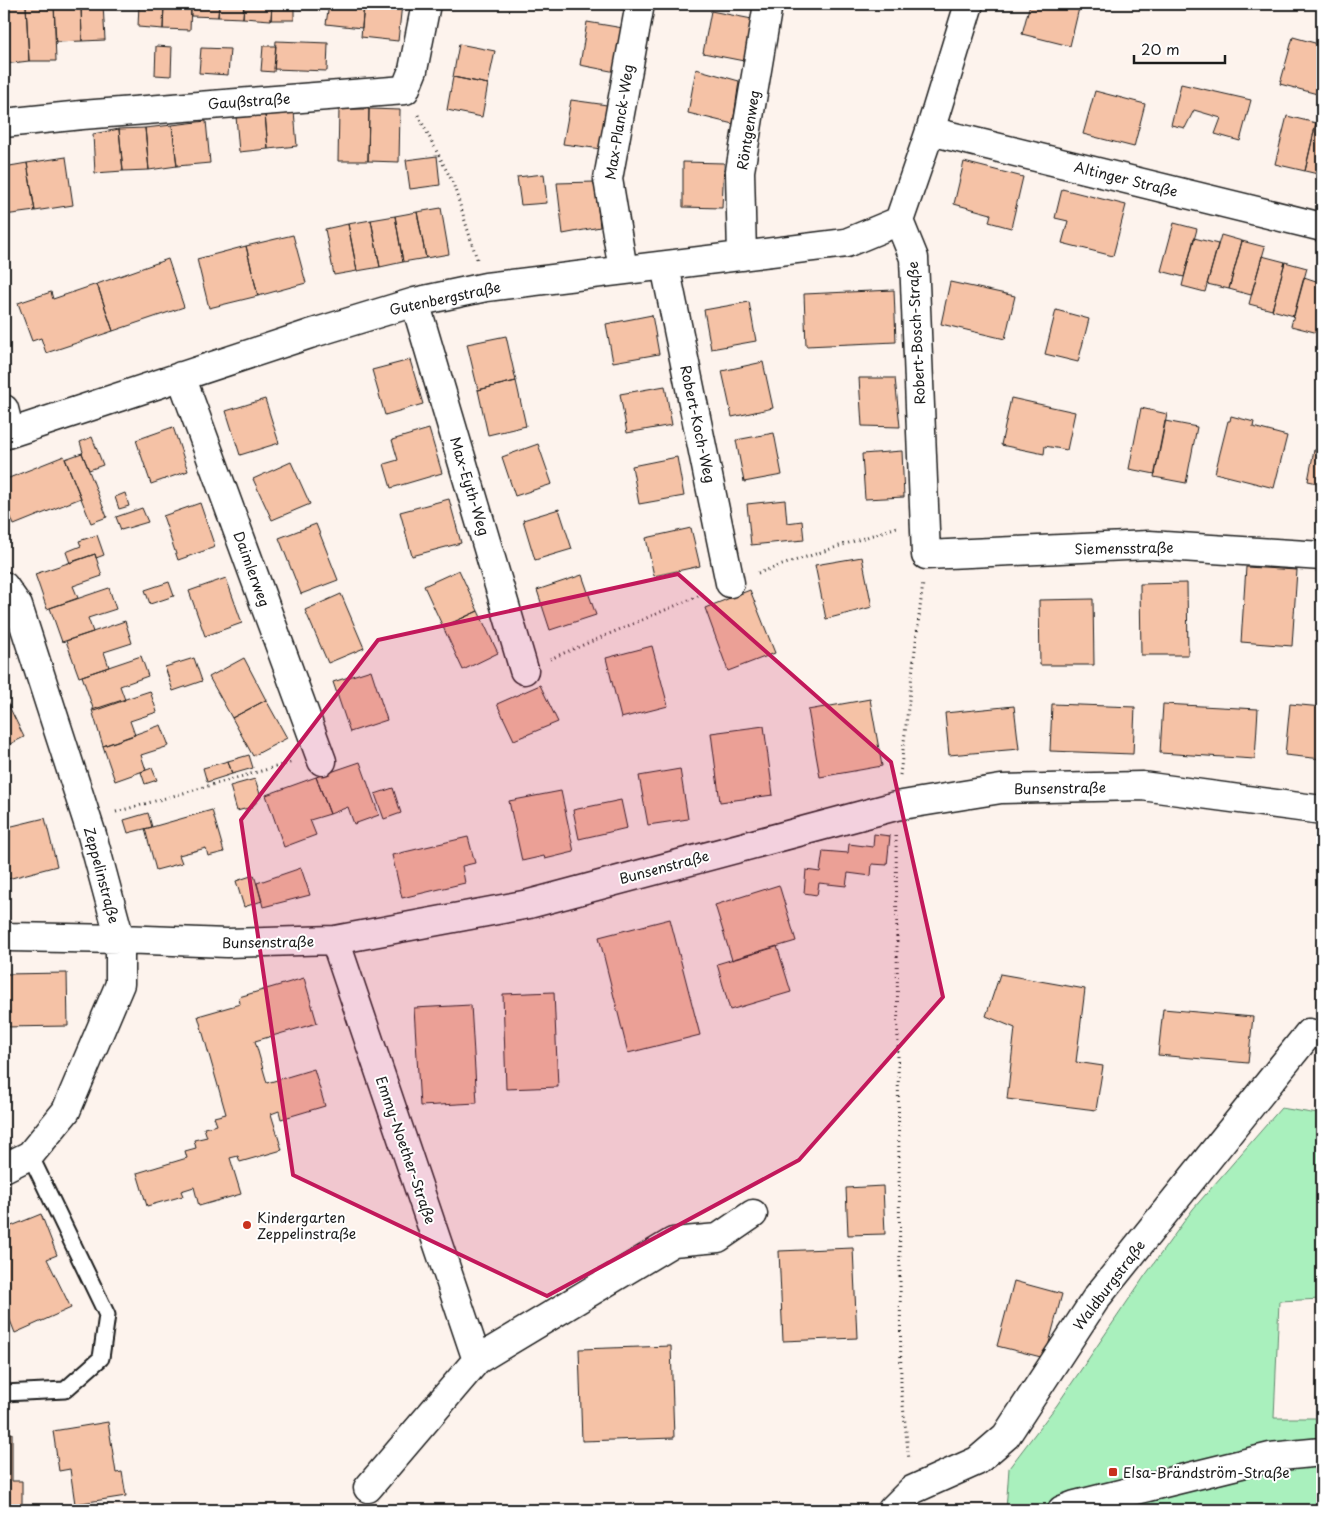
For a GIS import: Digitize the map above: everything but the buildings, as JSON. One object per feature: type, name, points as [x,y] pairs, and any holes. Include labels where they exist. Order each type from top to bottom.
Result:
[{"type":"street","points":[[405,90],[413,70],[426,4]]},
{"type":"street","name":"Max-Planck-Weg","points":[[623,270],[608,179],[640,4]]},
{"type":"street","name":"Röntgenweg","points":[[742,256],[740,171],[768,4]]},
{"type":"street","points":[[899,221],[930,131],[969,4]]},
{"type":"street","name":"Gaußstraße","points":[[4,123],[110,112],[405,90]]},
{"type":"street","name":"Altinger Straße","points":[[930,131],[1322,227]]},
{"type":"street","name":"Gutenbergstraße","points":[[6,426],[181,376],[415,302],[486,287],[846,243],[899,221]]},
{"type":"street","name":"Robert-Bosch-Straße","points":[[899,221],[914,258],[926,555]]},
{"type":"street","name":"Robert-Koch-Weg","points":[[665,266],[730,583]]},
{"type":"street","name":"Max-Eyth-Weg","points":[[415,302],[524,670]]},
{"type":"street","name":"Daimlerweg","points":[[181,376],[321,758]]},
{"type":"street","name":"Siemensstraße","points":[[926,555],[1149,546],[1322,556]]},
{"type":"street","name":"Zeppelinstraße","points":[[4,586],[18,606],[87,820],[120,939],[120,984],[66,1111],[30,1155],[4,1168]]},
{"type":"street","name":"Bunsenstraße","points":[[4,936],[227,943],[335,940],[529,904],[896,806],[1001,789],[1142,786],[1322,810]]},
{"type":"street","name":"Emmy-Noether-Straße","points":[[335,940],[478,1360]]},
{"type":"street","name":"Waldburgstraße","points":[[892,1510],[912,1490],[977,1462],[1006,1436],[1097,1297],[1309,1033]]},
{"type":"street","points":[[368,1488],[478,1360],[673,1242],[718,1238],[753,1214]]},
{"type":"street","points":[[1062,1510],[1270,1458],[1322,1452]]},
{"type":"lane","points":[[4,1393],[65,1390],[101,1358],[107,1315],[30,1155]]},
{"type":"path","points":[[405,90],[453,183],[486,287]]},
{"type":"path","points":[[912,1490],[901,1387],[896,806],[926,555]]},
{"type":"path","points":[[87,820],[321,758]]},
{"type":"highlighted area","points":[[678,574],[891,762],[943,997],[799,1160],[547,1296],[293,1175],[241,820],[378,640]]},
{"type":"green space","points":[[1281,1108],[1318,1114],[1322,1109],[1322,1299],[1279,1301],[1274,1418],[1322,1418],[1322,1510],[1006,1510],[1009,1468],[1057,1405],[1193,1209]]},
{"type":"place","name":"Kindergarten Zeppelinstraße","points":[[247,1225]]},
{"type":"place","name":"Elsa-Brändström-Straße","points":[[1113,1472]]}]
